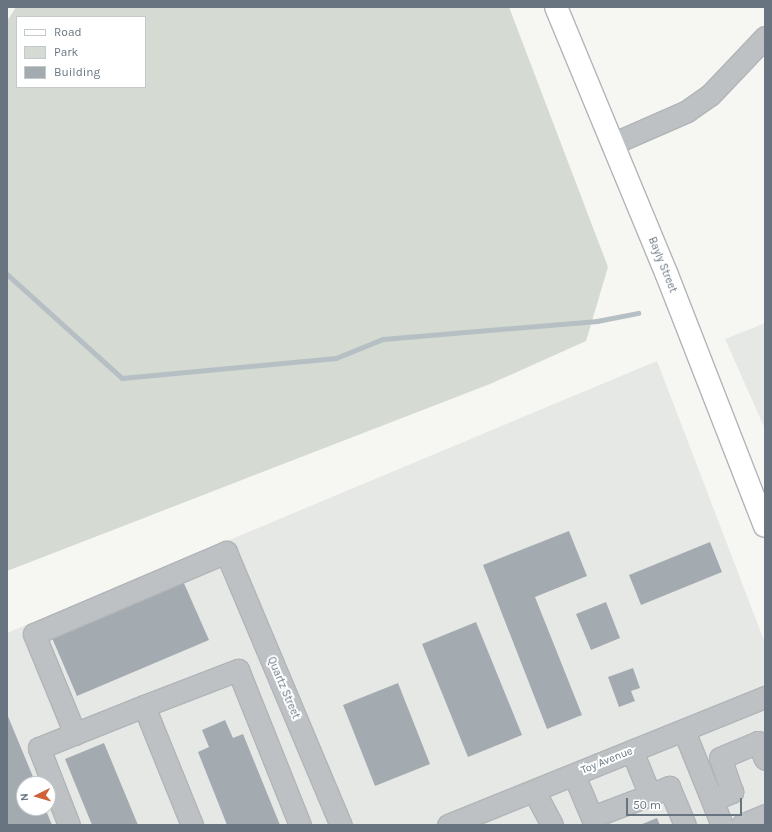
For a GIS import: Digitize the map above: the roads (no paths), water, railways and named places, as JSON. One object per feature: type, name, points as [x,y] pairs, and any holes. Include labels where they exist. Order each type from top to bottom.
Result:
[{"type":"main road","name":"Bayly Street","points":[[556,7],[667,275],[765,526]]},
{"type":"street","points":[[612,144],[687,111],[710,95],[765,37]]},
{"type":"street","name":"Quartz Street","points":[[74,734],[34,634],[226,552],[341,825]]},
{"type":"street","points":[[69,825],[39,748],[238,670],[300,825]]},
{"type":"street","name":"Toy Avenue","points":[[448,825],[474,820],[534,791],[765,697]]},
{"type":"street","points":[[144,706],[192,825]]},
{"type":"street","points":[[684,730],[722,825]]},
{"type":"street","points":[[712,800],[732,792],[720,758],[758,742],[765,760]]},
{"type":"street","points":[[632,751],[650,795]]},
{"type":"street","points":[[574,775],[593,821],[670,787],[685,825]]},
{"type":"street","points":[[534,791],[552,825]]},
{"type":"street","points":[[742,825],[765,815]]},
{"type":"waterway","points":[[7,274],[122,378],[336,358],[383,339],[597,321],[638,313]]}]
